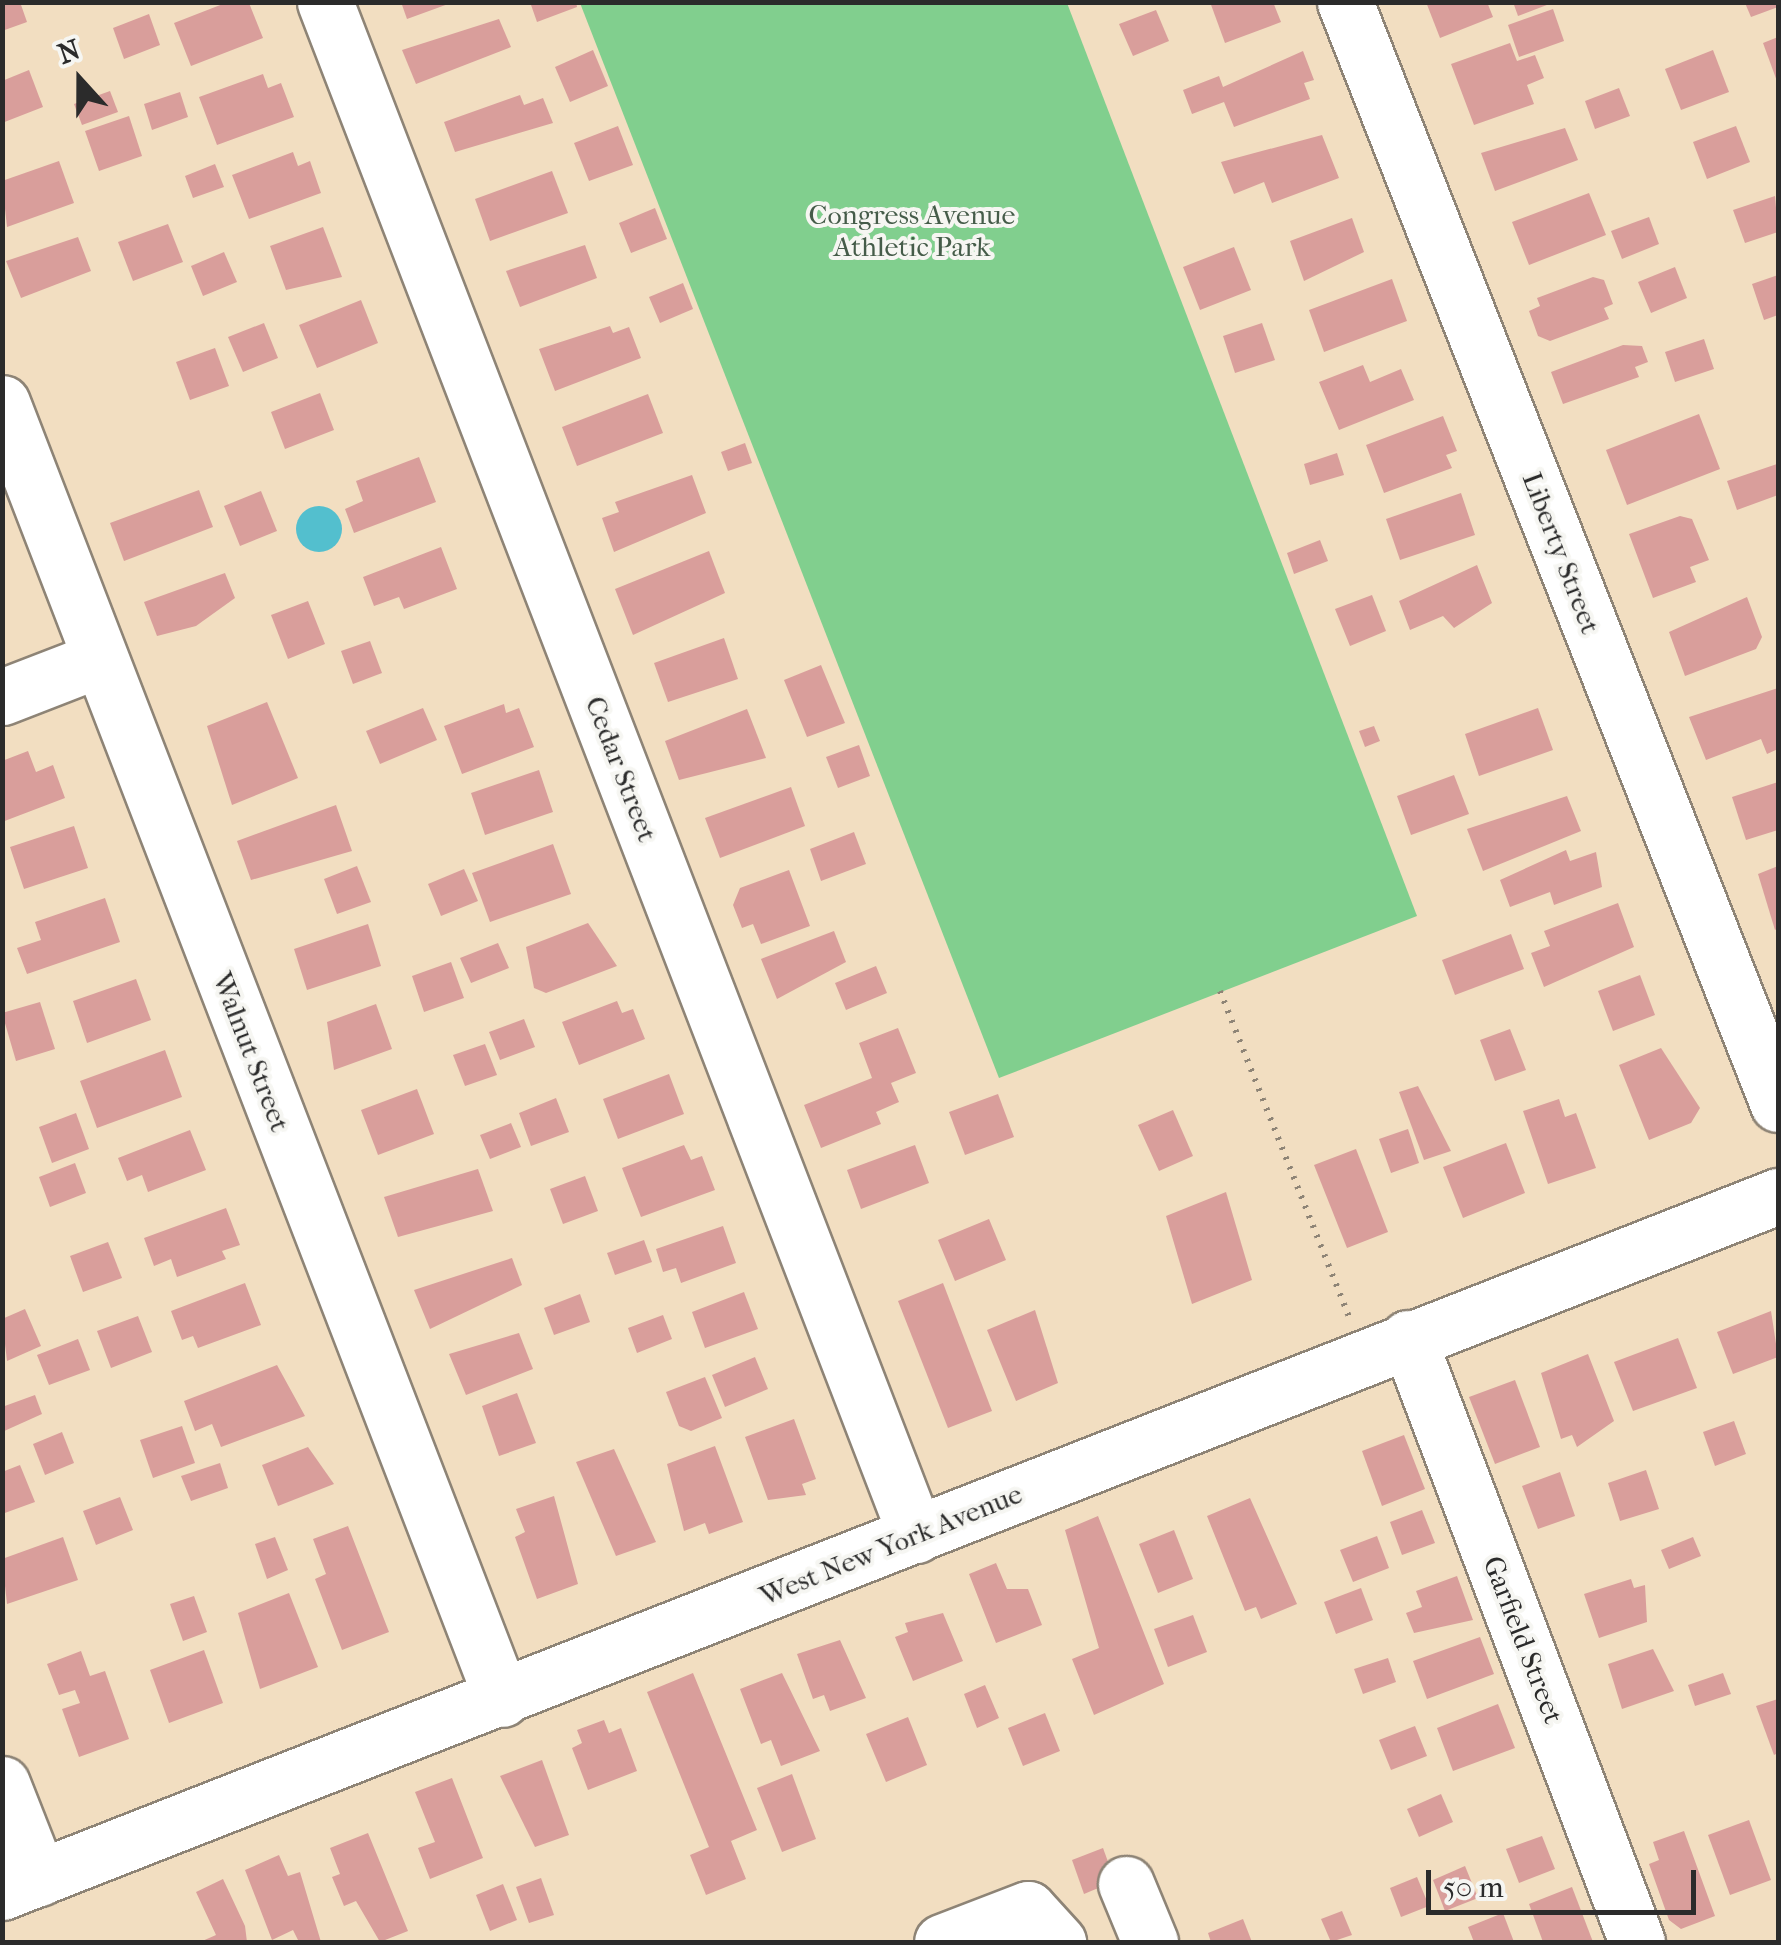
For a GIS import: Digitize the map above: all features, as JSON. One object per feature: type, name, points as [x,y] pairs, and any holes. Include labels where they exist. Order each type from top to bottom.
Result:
[{"type":"street","name":"Cedar Street","points":[[325,2],[916,1535]]},
{"type":"street","name":"Liberty Street","points":[[1345,2],[1778,1104]]},
{"type":"street","name":"Walnut Street","points":[[2,403],[502,1699]]},
{"type":"street","points":[[2,697],[100,659]]},
{"type":"street","name":"West New York Avenue","points":[[20,1885],[502,1699],[1386,1346],[1778,1196]]},
{"type":"street","name":"Garfield Street","points":[[1386,1346],[1637,1942]]},
{"type":"street","points":[[2,1784],[20,1885]]},
{"type":"street","points":[[1126,1884],[1150,1942]]},
{"type":"street","points":[[942,1942],[1028,1909],[1058,1942]]},
{"type":"path","points":[[1220,991],[1386,1346]]},
{"type":"green space","name":"Congress Avenue Athletic Park","points":[[580,3],[1067,3],[1417,916],[999,1078]]},
{"type":"water","points":[[319,506],[335,513],[342,529],[335,545],[319,552],[303,545],[296,529],[303,513]]},
{"type":"building","points":[[2,2],[20,2],[27,22],[2,31]]},
{"type":"building","points":[[228,2],[249,3],[263,38],[191,66],[174,23]]},
{"type":"building","points":[[401,2],[451,2],[451,3],[407,19]]},
{"type":"building","points":[[530,2],[576,2],[577,7],[537,22]]},
{"type":"building","points":[[1210,2],[1273,2],[1281,22],[1225,43]]},
{"type":"building","points":[[1426,2],[1487,2],[1493,17],[1440,38]]},
{"type":"building","points":[[1513,2],[1552,2],[1552,3],[1518,16]]},
{"type":"building","points":[[1745,3],[1778,3],[1778,7],[1751,17]]},
{"type":"building","points":[[1553,9],[1564,41],[1519,57],[1508,25]]},
{"type":"building","points":[[1156,10],[1169,41],[1133,56],[1119,24]]},
{"type":"building","points":[[149,14],[160,45],[124,59],[113,28]]},
{"type":"building","points":[[499,19],[511,47],[416,84],[402,50]]},
{"type":"building","points":[[1778,37],[1778,84],[1763,43]]},
{"type":"building","points":[[1510,43],[1517,61],[1535,55],[1544,78],[1527,85],[1534,104],[1474,125],[1451,64]]},
{"type":"building","points":[[593,50],[608,86],[570,102],[555,67]]},
{"type":"building","points":[[1713,50],[1729,92],[1681,110],[1665,69]]},
{"type":"building","points":[[1303,51],[1314,80],[1304,83],[1310,99],[1234,127],[1224,102],[1192,114],[1183,90],[1219,76],[1223,87]]},
{"type":"building","points":[[29,70],[43,107],[2,123],[2,81]]},
{"type":"building","points":[[263,74],[268,88],[281,83],[294,117],[217,145],[199,97]]},
{"type":"building","points":[[1619,88],[1630,116],[1595,129],[1585,101]]},
{"type":"building","points":[[110,91],[118,112],[82,125],[74,104]]},
{"type":"building","points":[[180,92],[188,117],[152,130],[144,104]]},
{"type":"building","points":[[520,95],[524,105],[543,98],[553,123],[455,152],[444,122]]},
{"type":"building","points":[[129,116],[142,156],[99,171],[85,131]]},
{"type":"building","points":[[618,126],[633,165],[589,181],[574,143]]},
{"type":"building","points":[[1736,126],[1750,162],[1707,179],[1693,142]]},
{"type":"building","points":[[1565,128],[1578,160],[1495,191],[1481,153]]},
{"type":"building","points":[[1322,135],[1339,178],[1272,203],[1264,182],[1234,194],[1221,162]]},
{"type":"building","points":[[293,152],[298,166],[310,161],[321,193],[249,219],[232,175]]},
{"type":"building","points":[[59,161],[74,203],[7,227],[2,181]]},
{"type":"building","points":[[215,164],[224,187],[193,198],[185,176]]},
{"type":"building","points":[[552,171],[568,213],[490,241],[475,199]]},
{"type":"building","points":[[1589,193],[1606,235],[1529,265],[1512,222]]},
{"type":"building","points":[[1775,196],[1778,232],[1745,243],[1733,210]]},
{"type":"building","points":[[655,208],[667,239],[631,253],[619,223]]},
{"type":"building","points":[[1649,217],[1659,244],[1622,259],[1611,231]]},
{"type":"building","points":[[1352,218],[1364,252],[1304,281],[1290,241]]},
{"type":"building","points":[[168,224],[183,262],[133,281],[118,242]]},
{"type":"building","points":[[323,227],[342,277],[286,290],[270,246]]},
{"type":"building","points":[[78,237],[91,271],[21,298],[6,261]]},
{"type":"building","points":[[585,245],[597,278],[520,307],[506,271]]},
{"type":"building","points":[[1234,247],[1251,290],[1200,310],[1183,267]]},
{"type":"building","points":[[224,252],[237,282],[203,296],[191,266]]},
{"type":"building","points":[[1675,267],[1687,298],[1651,313],[1638,282]]},
{"type":"building","points":[[1778,275],[1778,315],[1764,320],[1752,284]]},
{"type":"building","points":[[1593,277],[1604,280],[1613,304],[1604,308],[1609,319],[1550,341],[1538,336],[1529,311],[1540,306],[1537,298]]},
{"type":"building","points":[[1392,279],[1407,321],[1324,352],[1309,310]]},
{"type":"building","points":[[683,283],[693,309],[660,323],[649,297]]},
{"type":"building","points":[[361,300],[378,343],[317,368],[299,325]]},
{"type":"building","points":[[264,323],[278,358],[243,372],[228,337]]},
{"type":"building","points":[[1262,323],[1275,360],[1235,373],[1223,336]]},
{"type":"building","points":[[610,326],[613,333],[629,327],[641,358],[555,391],[539,349]]},
{"type":"building","points":[[1704,339],[1714,369],[1675,382],[1665,352]]},
{"type":"building","points":[[1623,345],[1642,346],[1648,362],[1635,367],[1639,377],[1563,404],[1551,372]]},
{"type":"building","points":[[215,348],[229,386],[190,400],[176,362]]},
{"type":"building","points":[[1363,365],[1370,382],[1401,369],[1414,400],[1339,430],[1319,382]]},
{"type":"building","points":[[320,393],[334,430],[285,449],[271,412]]},
{"type":"building","points":[[648,394],[663,433],[577,466],[562,427]]},
{"type":"building","points":[[1699,414],[1720,469],[1627,505],[1606,450]]},
{"type":"building","points":[[1443,416],[1457,451],[1446,455],[1452,468],[1384,493],[1366,445]]},
{"type":"building","points":[[745,443],[752,463],[728,471],[721,452]]},
{"type":"building","points":[[1337,453],[1344,475],[1310,485],[1304,464]]},
{"type":"building","points":[[419,457],[436,502],[354,533],[345,509],[363,501],[356,481]]},
{"type":"building","points":[[1777,464],[1778,495],[1737,510],[1727,481]]},
{"type":"building","points":[[692,475],[706,513],[614,552],[602,518],[619,512],[615,502]]},
{"type":"building","points":[[199,490],[213,527],[124,561],[110,523]]},
{"type":"building","points":[[261,491],[277,531],[240,546],[224,506]]},
{"type":"building","points":[[1461,493],[1475,535],[1400,560],[1386,519]]},
{"type":"building","points":[[1680,516],[1692,519],[1709,560],[1690,567],[1696,582],[1653,598],[1629,534]]},
{"type":"building","points":[[1320,540],[1328,561],[1294,574],[1287,553]]},
{"type":"building","points":[[441,547],[457,589],[404,609],[399,597],[374,606],[363,577]]},
{"type":"building","points":[[709,551],[725,593],[633,635],[615,589]]},
{"type":"building","points":[[1477,565],[1492,603],[1454,628],[1443,616],[1410,630],[1399,601]]},
{"type":"building","points":[[225,573],[235,598],[196,626],[157,636],[144,602]]},
{"type":"building","points":[[1372,595],[1386,631],[1350,646],[1335,609]]},
{"type":"building","points":[[1747,597],[1762,637],[1756,649],[1685,676],[1669,632]]},
{"type":"building","points":[[308,601],[325,644],[288,659],[271,615]]},
{"type":"building","points":[[724,638],[738,679],[668,702],[654,663]]},
{"type":"building","points":[[370,641],[382,673],[353,684],[341,651]]},
{"type":"building","points":[[821,665],[845,723],[807,737],[784,680]]},
{"type":"building","points":[[1778,688],[1778,749],[1767,754],[1761,739],[1706,760],[1689,717]]},
{"type":"building","points":[[267,702],[298,778],[232,805],[207,726]]},
{"type":"building","points":[[504,704],[506,713],[519,708],[534,747],[462,774],[444,726]]},
{"type":"building","points":[[423,708],[437,740],[380,764],[366,731]]},
{"type":"building","points":[[1538,708],[1553,750],[1479,776],[1465,734]]},
{"type":"building","points":[[747,709],[766,758],[679,780],[665,741]]},
{"type":"building","points":[[1374,726],[1380,741],[1365,747],[1359,731]]},
{"type":"building","points":[[859,745],[870,776],[838,788],[826,757]]},
{"type":"building","points":[[28,751],[36,772],[53,765],[65,798],[2,822],[2,761]]},
{"type":"building","points":[[539,770],[553,812],[485,835],[471,793]]},
{"type":"building","points":[[1454,775],[1469,814],[1411,835],[1397,796]]},
{"type":"building","points":[[1778,782],[1778,830],[1746,840],[1732,797]]},
{"type":"building","points":[[791,787],[805,826],[720,858],[705,818]]},
{"type":"building","points":[[1567,796],[1581,831],[1483,871],[1467,829]]},
{"type":"building","points":[[336,805],[352,851],[251,880],[237,841]]},
{"type":"building","points":[[74,826],[88,868],[24,889],[10,847]]},
{"type":"building","points":[[854,832],[866,864],[821,881],[810,849]]},
{"type":"building","points":[[553,844],[571,894],[490,922],[472,873]]},
{"type":"building","points":[[1566,850],[1570,861],[1596,852],[1602,887],[1554,905],[1550,892],[1510,907],[1500,880]]},
{"type":"building","points":[[357,866],[371,902],[337,914],[324,879]]},
{"type":"building","points":[[1778,866],[1778,928],[1775,930],[1758,874]]},
{"type":"building","points":[[464,869],[478,901],[441,916],[428,884]]},
{"type":"building","points":[[789,870],[810,926],[761,944],[753,924],[742,928],[733,905],[740,888]]},
{"type":"building","points":[[105,898],[120,942],[27,974],[17,948],[41,940],[35,922]]},
{"type":"building","points":[[1618,903],[1634,947],[1544,987],[1531,953],[1550,946],[1544,931]]},
{"type":"building","points":[[588,923],[617,966],[546,993],[534,988],[526,947]]},
{"type":"building","points":[[368,924],[381,966],[307,990],[294,949]]},
{"type":"building","points":[[834,931],[846,962],[777,999],[761,959]]},
{"type":"building","points":[[1511,934],[1524,969],[1455,995],[1442,960]]},
{"type":"building","points":[[498,943],[509,968],[471,983],[460,958]]},
{"type":"building","points":[[451,962],[464,998],[424,1012],[412,976]]},
{"type":"building","points":[[876,966],[887,993],[846,1010],[835,983]]},
{"type":"building","points":[[1640,975],[1655,1015],[1613,1031],[1598,991]]},
{"type":"building","points":[[136,979],[151,1020],[87,1043],[73,1001]]},
{"type":"building","points":[[617,1001],[622,1013],[633,1009],[645,1039],[579,1065],[562,1022]]},
{"type":"building","points":[[40,1002],[55,1049],[16,1061],[2,1013]]},
{"type":"building","points":[[376,1004],[392,1049],[334,1070],[327,1022]]},
{"type":"building","points":[[524,1019],[535,1047],[500,1060],[489,1032]]},
{"type":"building","points":[[898,1028],[916,1073],[891,1083],[899,1102],[876,1112],[881,1124],[821,1148],[804,1105],[872,1078],[859,1043]]},
{"type":"building","points":[[1510,1029],[1526,1070],[1495,1081],[1480,1040]]},
{"type":"building","points":[[485,1044],[497,1075],[465,1086],[453,1055]]},
{"type":"building","points":[[1661,1048],[1700,1108],[1691,1123],[1649,1140],[1619,1065]]},
{"type":"building","points":[[165,1050],[182,1097],[97,1128],[80,1081]]},
{"type":"building","points":[[669,1074],[684,1114],[618,1139],[603,1099]]},
{"type":"building","points":[[1418,1086],[1451,1151],[1424,1160],[1399,1092]]},
{"type":"building","points":[[417,1089],[434,1134],[378,1155],[361,1110]]},
{"type":"building","points":[[998,1094],[1014,1137],[965,1155],[949,1112]]},
{"type":"building","points":[[556,1098],[569,1132],[531,1146],[519,1113]]},
{"type":"building","points":[[1559,1099],[1565,1117],[1576,1113],[1596,1168],[1548,1184],[1523,1111]]},
{"type":"building","points":[[1173,1110],[1193,1156],[1159,1171],[1138,1125]]},
{"type":"building","points":[[76,1113],[89,1149],[52,1163],[39,1127]]},
{"type":"building","points":[[511,1123],[521,1147],[490,1159],[480,1135]]},
{"type":"building","points":[[1408,1129],[1419,1163],[1391,1173],[1379,1139]]},
{"type":"building","points":[[190,1130],[206,1170],[148,1192],[142,1175],[127,1181],[118,1158]]},
{"type":"building","points":[[1506,1143],[1525,1193],[1463,1218],[1443,1167]]},
{"type":"building","points":[[684,1145],[691,1160],[702,1156],[715,1190],[641,1217],[622,1168]]},
{"type":"building","points":[[915,1145],[929,1183],[861,1209],[847,1170]]},
{"type":"building","points":[[1356,1149],[1388,1232],[1347,1248],[1314,1165]]},
{"type":"building","points":[[75,1163],[86,1193],[50,1207],[39,1177]]},
{"type":"building","points":[[478,1169],[493,1211],[398,1237],[384,1197]]},
{"type":"building","points":[[585,1176],[598,1211],[563,1224],[550,1189]]},
{"type":"building","points":[[1226,1192],[1252,1280],[1192,1304],[1166,1216]]},
{"type":"building","points":[[226,1208],[240,1245],[222,1251],[226,1259],[177,1277],[171,1259],[154,1266],[144,1238]]},
{"type":"building","points":[[989,1219],[1006,1260],[955,1281],[938,1240]]},
{"type":"building","points":[[723,1226],[736,1263],[681,1283],[676,1268],[663,1272],[656,1249]]},
{"type":"building","points":[[644,1240],[652,1262],[615,1275],[607,1253]]},
{"type":"building","points":[[108,1242],[122,1278],[83,1292],[70,1256]]},
{"type":"building","points":[[512,1258],[522,1285],[430,1329],[414,1290]]},
{"type":"building","points":[[245,1283],[261,1325],[198,1348],[193,1336],[182,1340],[171,1311]]},
{"type":"building","points":[[943,1283],[992,1411],[948,1428],[898,1301]]},
{"type":"building","points":[[744,1292],[758,1329],[705,1348],[692,1312]]},
{"type":"building","points":[[580,1294],[590,1322],[554,1335],[544,1308]]},
{"type":"building","points":[[25,1309],[41,1346],[7,1361],[2,1319]]},
{"type":"building","points":[[1035,1310],[1058,1383],[1016,1401],[987,1330]]},
{"type":"building","points":[[1771,1311],[1778,1357],[1733,1374],[1717,1332]]},
{"type":"building","points":[[663,1315],[672,1339],[637,1353],[628,1328]]},
{"type":"building","points":[[138,1316],[152,1352],[111,1368],[97,1331]]},
{"type":"building","points":[[519,1333],[533,1369],[466,1395],[449,1354]]},
{"type":"building","points":[[1678,1338],[1697,1388],[1633,1411],[1614,1362]]},
{"type":"building","points":[[78,1339],[90,1370],[49,1385],[37,1355]]},
{"type":"building","points":[[1588,1354],[1614,1421],[1577,1447],[1572,1435],[1561,1439],[1541,1373]]},
{"type":"building","points":[[755,1357],[768,1389],[725,1407],[712,1375]]},
{"type":"building","points":[[277,1365],[305,1416],[221,1447],[212,1424],[195,1431],[184,1401]]},
{"type":"building","points":[[705,1377],[722,1418],[691,1431],[679,1426],[666,1392]]},
{"type":"building","points":[[1515,1380],[1540,1447],[1495,1464],[1469,1397]]},
{"type":"building","points":[[517,1393],[536,1443],[499,1456],[482,1406]]},
{"type":"building","points":[[35,1395],[42,1414],[2,1432],[2,1407]]},
{"type":"building","points":[[794,1419],[816,1479],[802,1484],[806,1495],[768,1500],[745,1437]]},
{"type":"building","points":[[1734,1421],[1746,1454],[1715,1466],[1703,1432]]},
{"type":"building","points":[[182,1426],[195,1463],[153,1478],[140,1440]]},
{"type":"building","points":[[62,1432],[74,1463],[45,1475],[33,1444]]},
{"type":"building","points":[[1404,1435],[1425,1489],[1382,1506],[1362,1451]]},
{"type":"building","points":[[715,1446],[743,1522],[709,1534],[705,1523],[684,1531],[667,1464]]},
{"type":"building","points":[[308,1447],[334,1484],[278,1506],[262,1465]]},
{"type":"building","points":[[614,1449],[656,1542],[616,1556],[576,1462]]},
{"type":"building","points":[[220,1463],[228,1488],[191,1501],[181,1476]]},
{"type":"building","points":[[20,1465],[35,1502],[2,1514],[2,1472]]},
{"type":"building","points":[[1646,1470],[1659,1509],[1620,1521],[1608,1483]]},
{"type":"building","points":[[1560,1472],[1575,1516],[1538,1529],[1522,1486]]},
{"type":"building","points":[[554,1496],[578,1584],[537,1599],[515,1537],[525,1532],[516,1509]]},
{"type":"building","points":[[120,1497],[133,1530],[96,1545],[83,1511]]},
{"type":"building","points":[[1250,1498],[1297,1604],[1261,1619],[1256,1607],[1245,1611],[1207,1516]]},
{"type":"building","points":[[1422,1510],[1435,1543],[1402,1555],[1390,1522]]},
{"type":"building","points":[[1098,1516],[1164,1684],[1094,1715],[1072,1659],[1099,1648],[1065,1530]]},
{"type":"building","points":[[348,1526],[389,1632],[342,1650],[315,1579],[326,1574],[313,1539]]},
{"type":"building","points":[[1174,1530],[1193,1579],[1158,1593],[1139,1544]]},
{"type":"building","points":[[1377,1536],[1389,1568],[1353,1582],[1340,1550]]},
{"type":"building","points":[[63,1537],[78,1580],[7,1604],[2,1559]]},
{"type":"building","points":[[275,1537],[288,1570],[267,1579],[255,1544]]},
{"type":"building","points":[[1693,1537],[1701,1556],[1669,1569],[1661,1550]]},
{"type":"building","points":[[996,1563],[1007,1589],[1028,1589],[1042,1625],[996,1643],[969,1574]]},
{"type":"building","points":[[1457,1576],[1473,1620],[1414,1633],[1406,1613],[1422,1607],[1416,1591]]},
{"type":"building","points":[[1631,1579],[1634,1588],[1645,1585],[1647,1622],[1599,1638],[1584,1594]]},
{"type":"building","points":[[1361,1588],[1373,1620],[1336,1634],[1324,1602]]},
{"type":"building","points":[[289,1593],[318,1667],[260,1689],[238,1613]]},
{"type":"building","points":[[194,1596],[207,1632],[183,1641],[170,1604]]},
{"type":"building","points":[[943,1613],[963,1661],[913,1681],[895,1637],[908,1632],[905,1623]]},
{"type":"building","points":[[1193,1615],[1207,1652],[1168,1667],[1154,1629]]},
{"type":"building","points":[[1480,1637],[1494,1674],[1427,1699],[1413,1661]]},
{"type":"building","points":[[840,1640],[866,1698],[830,1711],[824,1695],[813,1699],[797,1654]]},
{"type":"building","points":[[1653,1649],[1674,1691],[1622,1709],[1608,1664]]},
{"type":"building","points":[[204,1650],[223,1703],[169,1723],[150,1670]]},
{"type":"building","points":[[81,1651],[90,1676],[105,1671],[129,1739],[79,1757],[62,1709],[80,1703],[75,1690],[59,1695],[47,1664]]},
{"type":"building","points":[[1388,1658],[1396,1682],[1363,1694],[1354,1669]]},
{"type":"building","points":[[693,1673],[757,1830],[731,1841],[746,1879],[706,1895],[690,1855],[709,1847],[647,1692]]},
{"type":"building","points":[[782,1673],[820,1751],[781,1766],[771,1740],[761,1744],[740,1689]]},
{"type":"building","points":[[1723,1673],[1731,1694],[1695,1706],[1688,1685]]},
{"type":"building","points":[[985,1685],[999,1718],[977,1728],[964,1694]]},
{"type":"building","points":[[1778,1699],[1778,1753],[1774,1755],[1756,1706]]},
{"type":"building","points":[[1498,1704],[1515,1748],[1453,1771],[1437,1728]]},
{"type":"building","points":[[1045,1713],[1060,1751],[1023,1766],[1008,1728]]},
{"type":"building","points":[[908,1717],[927,1765],[886,1782],[866,1734]]},
{"type":"building","points":[[604,1720],[609,1733],[621,1728],[637,1771],[588,1790],[572,1748],[582,1743],[577,1730]]},
{"type":"building","points":[[1415,1726],[1427,1756],[1391,1770],[1379,1740]]},
{"type":"building","points":[[542,1760],[569,1835],[535,1847],[500,1776]]},
{"type":"building","points":[[792,1774],[816,1839],[782,1852],[757,1788]]},
{"type":"building","points":[[452,1778],[483,1858],[430,1879],[418,1848],[435,1842],[415,1792]]},
{"type":"building","points":[[1441,1794],[1453,1822],[1419,1837],[1407,1809]]},
{"type":"building","points":[[1749,1820],[1771,1880],[1730,1895],[1708,1835]]},
{"type":"building","points":[[1684,1831],[1715,1916],[1681,1929],[1669,1920],[1649,1864],[1659,1860],[1653,1842]]},
{"type":"building","points":[[368,1833],[408,1931],[380,1942],[356,1901],[344,1906],[332,1877],[340,1874],[330,1848]]},
{"type":"building","points":[[1542,1836],[1555,1869],[1519,1883],[1506,1849]]},
{"type":"building","points":[[1103,1848],[1115,1881],[1084,1894],[1072,1860]]},
{"type":"building","points":[[279,1855],[288,1876],[300,1872],[321,1942],[299,1942],[293,1930],[272,1940],[245,1870]]},
{"type":"building","points":[[1465,1866],[1478,1898],[1445,1911],[1433,1880]]},
{"type":"building","points":[[1417,1877],[1429,1906],[1401,1917],[1390,1888]]},
{"type":"building","points":[[541,1878],[554,1915],[529,1923],[516,1887]]},
{"type":"building","points":[[223,1879],[245,1926],[247,1942],[200,1942],[216,1935],[196,1892]]},
{"type":"building","points":[[503,1884],[517,1920],[490,1931],[476,1895]]},
{"type":"building","points":[[1572,1887],[1593,1942],[1543,1942],[1529,1904]]},
{"type":"building","points":[[1342,1911],[1352,1935],[1331,1942],[1321,1919]]},
{"type":"building","points":[[1503,1913],[1514,1942],[1474,1942],[1468,1927]]},
{"type":"building","points":[[1243,1919],[1252,1942],[1211,1942],[1208,1933]]}]
